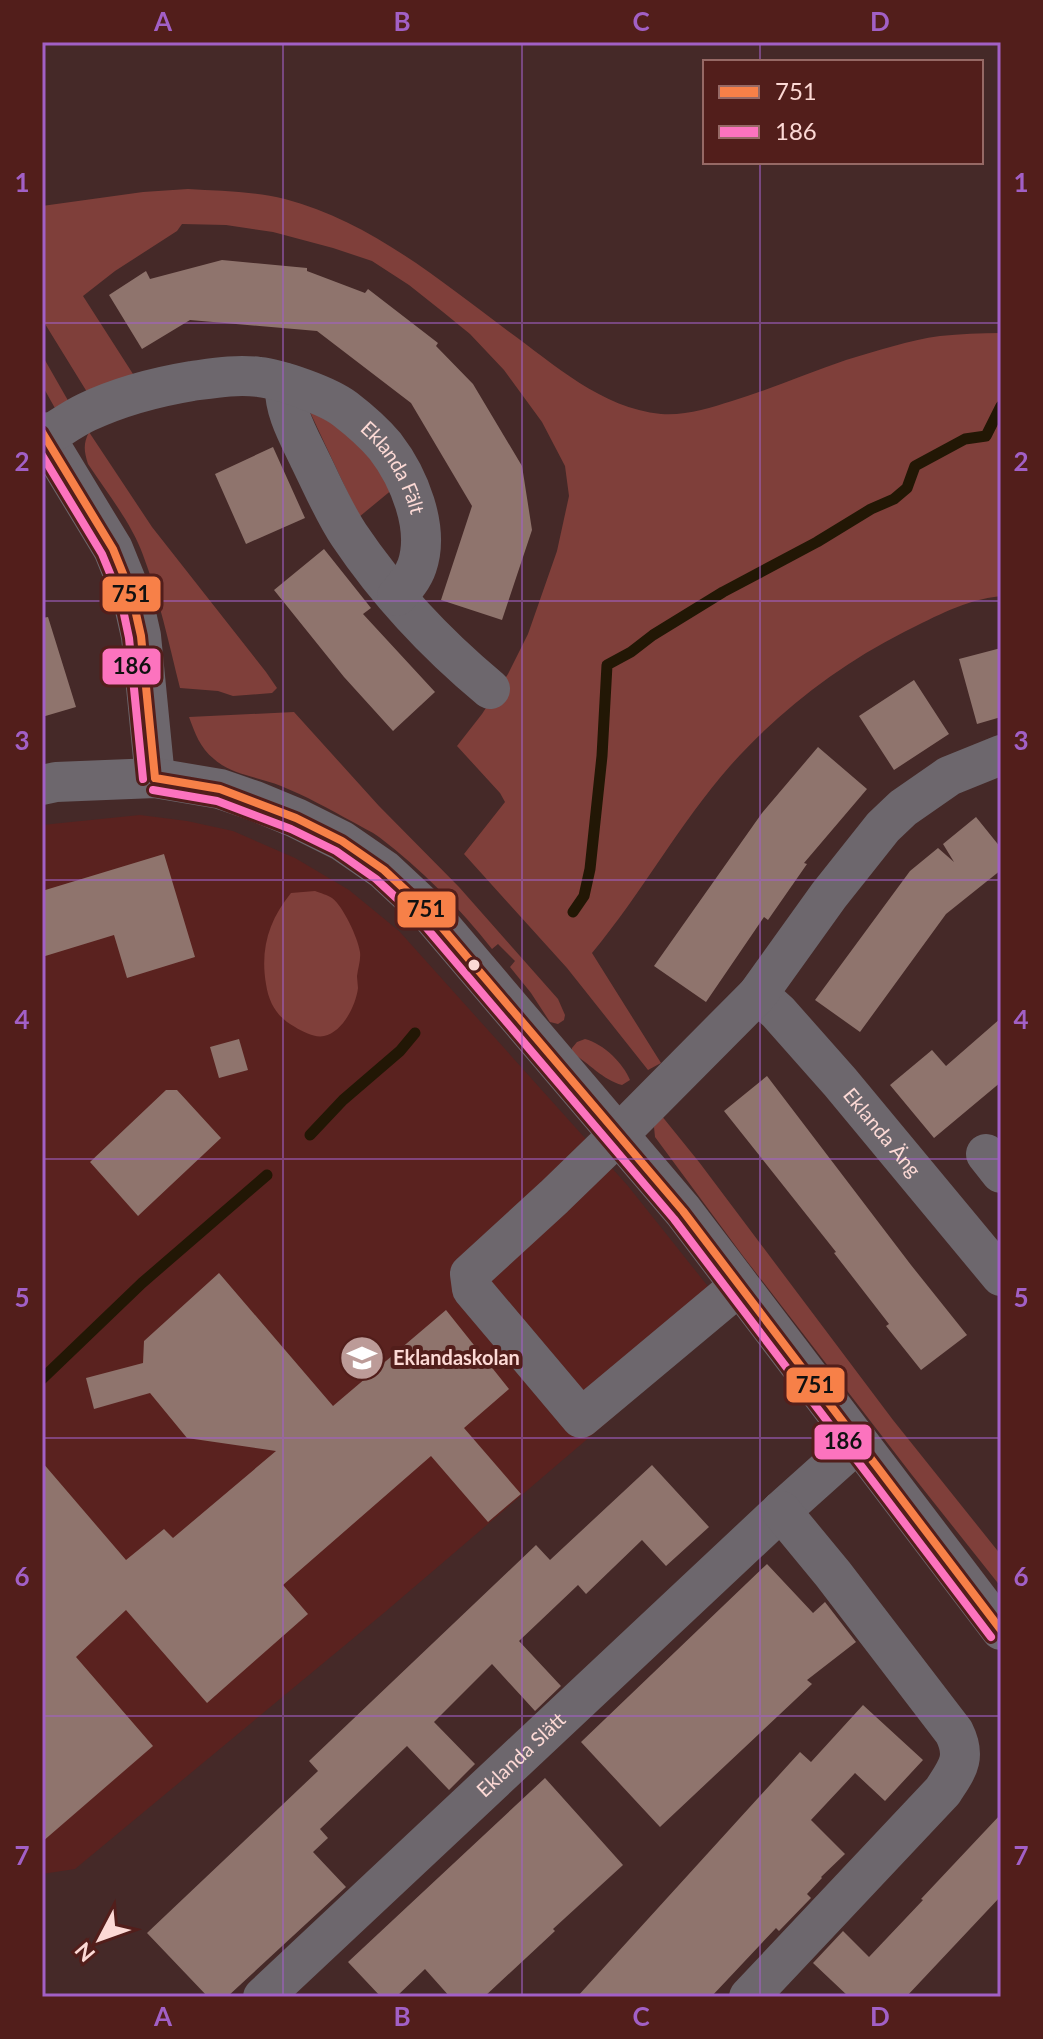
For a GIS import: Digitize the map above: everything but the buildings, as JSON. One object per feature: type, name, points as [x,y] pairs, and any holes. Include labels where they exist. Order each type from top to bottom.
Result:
[{"type":"street","name":"Eklanda Fält","points":[[43,435],[85,413],[142,391],[213,378],[260,377],[285,383],[342,407],[385,446],[414,500],[421,525],[422,545],[411,580],[397,596]]},
{"type":"street","points":[[285,383],[284,397],[295,425],[332,506],[348,533],[427,633],[490,689]]},
{"type":"street","points":[[43,435],[113,549],[132,596],[141,636],[155,778]]},
{"type":"street","points":[[739,1286],[581,1418],[472,1289],[470,1274],[619,1134],[758,994],[829,895],[883,827],[903,808],[949,776],[1001,755]]},
{"type":"street","points":[[42,785],[155,778],[220,789],[296,818],[342,841],[384,870],[428,911],[683,1211],[1001,1630]]},
{"type":"street","name":"Eklanda Äng","points":[[758,994],[840,1082],[1001,1276]]},
{"type":"street","name":"Eklanda Slätt","points":[[263,1997],[858,1442]]},
{"type":"street","points":[[749,1997],[943,1791],[961,1758],[961,1746],[954,1732],[781,1511]]},
{"type":"shaded area","points":[[188,189],[273,196],[346,222],[430,273],[579,383],[618,403],[661,414],[688,413],[715,406],[846,360],[905,343],[940,336],[1001,333],[1001,596],[975,601],[939,615],[880,645],[833,674],[769,726],[711,788],[592,953],[661,1063],[648,1070],[567,968],[464,854],[505,802],[457,746],[508,674],[528,634],[557,551],[569,496],[565,466],[542,422],[504,370],[470,334],[443,312],[372,261],[273,232],[226,225],[182,224],[177,231],[83,296],[133,374],[87,392],[42,319],[42,206]]},
{"type":"shaded area","points":[[42,355],[70,404],[56,410],[42,385]]},
{"type":"shaded area","points":[[317,406],[399,484],[359,517],[310,412]]},
{"type":"shaded area","points":[[89,432],[152,527],[266,672],[277,688],[272,693],[233,696],[218,691],[180,688],[143,555],[125,519],[88,464],[85,448]]},
{"type":"shaded area","points":[[294,712],[379,806],[459,887],[558,999],[564,1020],[558,1024],[550,1022],[510,967],[515,961],[498,944],[492,949],[439,890],[395,849],[373,833],[308,798],[221,764],[202,745],[189,717]]},
{"type":"shaded area","name":"Eklandaskolan","points":[[140,815],[233,831],[295,858],[349,890],[399,931],[628,1186],[726,1309],[640,1394],[385,1612],[75,1869],[42,1874],[42,825]]},
{"type":"shaded area","points":[[315,891],[332,898],[341,908],[353,931],[360,955],[355,1002],[343,1024],[331,1033],[320,1036],[302,1031],[279,1015],[269,998],[264,971],[268,936],[283,903],[291,893]]},
{"type":"shaded area","points":[[585,1039],[612,1055],[630,1080],[622,1085],[615,1083],[572,1053],[577,1042]]},
{"type":"shaded area","points":[[661,1115],[893,1420],[1001,1555],[1001,1587],[743,1256],[655,1137],[654,1127]]},
{"type":"waterway","points":[[573,912],[584,896],[590,869],[602,756],[607,665],[723,592],[894,499],[907,488],[915,466],[965,439],[986,436],[1001,406]]},
{"type":"waterway","points":[[310,1135],[343,1100],[400,1051],[415,1033]]},
{"type":"waterway","points":[[42,1379],[142,1283],[267,1175]]},
{"type":"transit line","name":"751","points":[[42,432],[113,549],[132,596],[141,636],[155,778]]},
{"type":"transit line","name":"186","points":[[42,455],[102,554],[121,600],[129,638],[143,779]]},
{"type":"transit line","name":"751","points":[[155,778],[220,789],[296,818],[342,841],[384,870],[428,911],[683,1211],[1001,1630]]},
{"type":"transit line","name":"186","points":[[153,790],[217,801],[291,829],[336,851],[376,879],[419,919],[674,1219],[991,1637]]},
{"type":"place","name":"Eklandaskolan","points":[[362,1358]]}]
